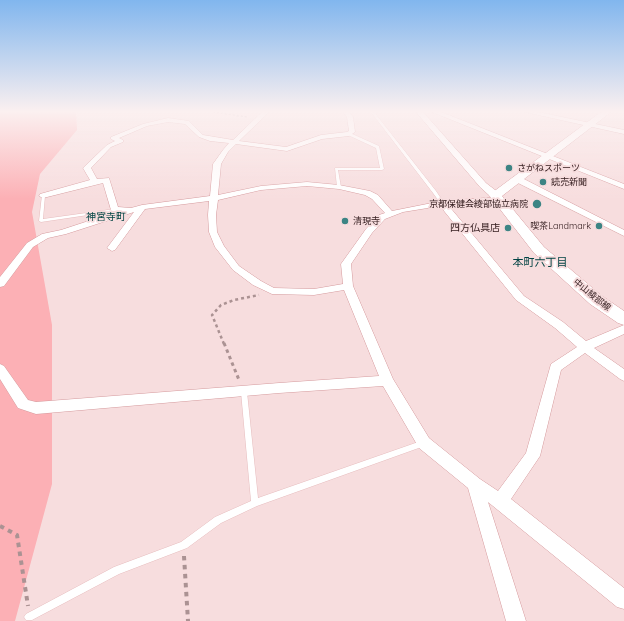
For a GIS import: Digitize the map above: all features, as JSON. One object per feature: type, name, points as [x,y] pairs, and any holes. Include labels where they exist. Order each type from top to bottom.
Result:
[{"type":"main road","points":[[496,197],[517,178],[568,141]]},
{"type":"main road","name":"中山綾部線","points":[[496,197],[539,250],[596,300],[624,319]]},
{"type":"street","points":[[96,181],[93,179],[87,168],[109,146],[121,141]]},
{"type":"street","points":[[223,141],[287,149],[307,141]]},
{"type":"street","points":[[444,141],[483,185],[496,197]]},
{"type":"street","points":[[506,141],[624,187]]},
{"type":"street","points":[[233,143],[225,151],[217,164],[213,232],[220,247],[236,268],[256,283],[272,291],[314,292],[348,286]]},
{"type":"street","points":[[517,178],[624,233]]},
{"type":"street","points":[[43,196],[96,181],[106,180],[115,210],[142,208],[214,198],[261,188],[289,184],[307,184],[339,187],[367,192],[375,197],[390,214]]},
{"type":"street","points":[[496,197],[442,203],[401,210],[382,218],[369,230],[346,264],[348,286],[387,382],[424,443],[474,484],[500,501],[624,600]]},
{"type":"street","points":[[442,203],[520,298],[558,325],[585,348],[624,376]]},
{"type":"street","points":[[112,248],[142,208]]},
{"type":"street","points":[[0,284],[30,245],[45,236],[142,208]]},
{"type":"street","points":[[500,501],[533,456],[555,367],[585,348],[624,329]]},
{"type":"street","points":[[0,370],[23,404],[36,408],[387,382]]},
{"type":"street","points":[[474,484],[516,621]]},
{"type":"lane","points":[[339,187],[336,170],[382,169],[378,147],[365,141]]},
{"type":"lane","points":[[395,141],[442,203]]},
{"type":"lane","points":[[43,196],[41,221],[115,210]]},
{"type":"lane","points":[[244,392],[255,503]]},
{"type":"lane","points":[[29,617],[117,570],[184,545],[218,520],[255,503],[424,443]]},
{"type":"path","points":[[244,392],[212,315],[221,305],[234,300],[255,297],[268,289]]},
{"type":"path","points":[[0,526],[18,535],[29,617]]},
{"type":"path","points":[[184,545],[188,621]]},
{"type":"shaded area","points":[[0,141],[68,141],[40,174],[32,212],[52,325],[52,484],[15,621],[0,621]]},
{"type":"place","name":"さがねスポーツ","points":[[509,168]]},
{"type":"place","name":"読売新聞","points":[[543,182]]},
{"type":"place","name":"京都保健会綾部協立病院","points":[[537,204]]},
{"type":"place","name":"清現寺","points":[[345,221]]},
{"type":"place","name":"喫茶Landmark","points":[[599,226]]},
{"type":"place","name":"四方仏具店","points":[[508,228]]},
{"type":"district","name":"神宮寺町","points":[[106,217]]},
{"type":"district","name":"本町六丁目","points":[[540,263]]}]
